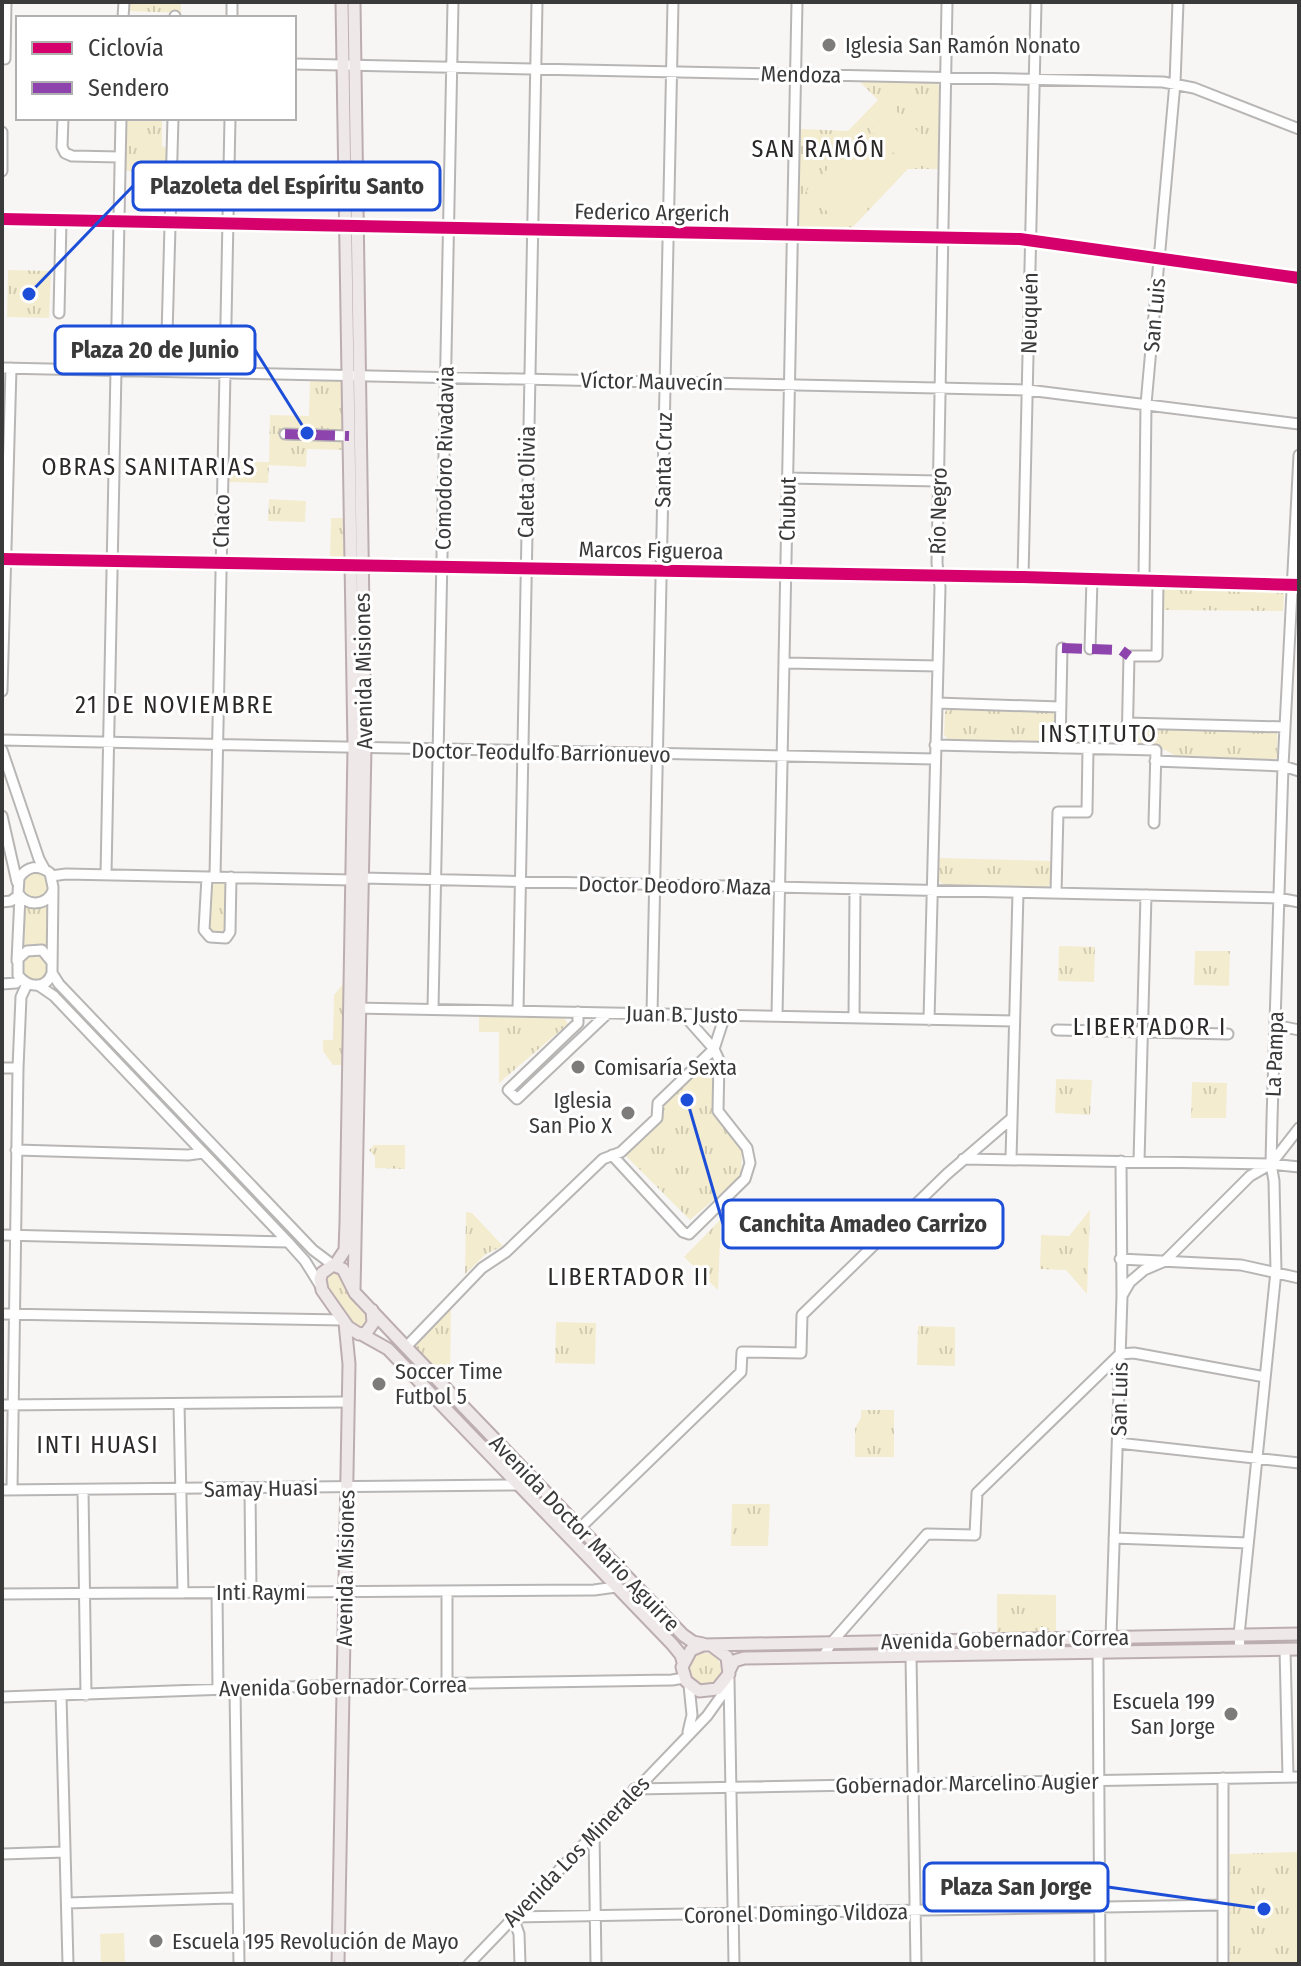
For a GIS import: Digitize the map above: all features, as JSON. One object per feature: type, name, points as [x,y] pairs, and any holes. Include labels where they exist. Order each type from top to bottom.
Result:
[{"type":"main road","name":"Avenida Misiones","points":[[342,2],[350,65]]},
{"type":"main road","name":"Avenida Misiones","points":[[354,2],[350,65],[351,226],[360,748],[354,1291]]},
{"type":"main road","name":"Avenida Misiones","points":[[353,375],[349,436],[356,565]]},
{"type":"main road","name":"Avenida Misiones","points":[[321,1287],[322,1273],[342,1257],[345,1245],[355,1008]]},
{"type":"main road","name":"Avenida Doctor Mario Aguirre","points":[[334,1265],[345,1272],[354,1291],[406,1347],[683,1635],[693,1642],[707,1645]]},
{"type":"main road","points":[[321,1287],[344,1321]]},
{"type":"main road","name":"Avenida Misiones","points":[[349,1364],[356,1343],[372,1326],[372,1310]]},
{"type":"main road","name":"Avenida Misiones","points":[[338,1964],[349,1364],[344,1321]]},
{"type":"main road","name":"Avenida Doctor Mario Aguirre","points":[[344,1321],[351,1330],[388,1349],[679,1652],[683,1662]]},
{"type":"main road","name":"Avenida Gobernador Correa","points":[[707,1645],[1299,1634]]},
{"type":"main road","points":[[707,1645],[717,1647],[727,1657],[728,1674],[717,1689],[704,1691],[687,1681],[683,1662],[691,1650],[707,1645]]},
{"type":"main road","name":"Avenida Gobernador Correa","points":[[728,1674],[738,1659],[1299,1649]]},
{"type":"street","points":[[3,59],[6,2]]},
{"type":"street","name":"Comodoro Rivadavia","points":[[433,1009],[453,2]]},
{"type":"street","name":"Caleta Olivia","points":[[518,1011],[537,2]]},
{"type":"street","name":"Santa Cruz","points":[[652,1014],[673,2]]},
{"type":"street","name":"Chubut","points":[[777,1016],[797,2]]},
{"type":"street","name":"Río Negro","points":[[929,1020],[938,666],[939,387],[947,2]]},
{"type":"street","name":"Neuquén","points":[[1023,577],[1036,2]]},
{"type":"street","name":"San Luis","points":[[1144,580],[1146,404],[1175,83],[1178,2]]},
{"type":"street","name":"Mendoza","points":[[296,64],[1175,83],[1299,129]]},
{"type":"street","points":[[63,120],[62,147],[65,153],[72,156],[120,157]]},
{"type":"street","points":[[106,874],[121,120]]},
{"type":"street","points":[[166,371],[173,120]]},
{"type":"street","name":"Chaco","points":[[230,120],[218,746],[206,935],[226,938],[230,932],[231,877]]},
{"type":"street","points":[[2,132],[2,171]]},
{"type":"street","name":"Federico Argerich","points":[[2,219],[1030,241],[1299,278]]},
{"type":"street","points":[[59,313],[61,220]]},
{"type":"street","points":[[2,691],[6,368]]},
{"type":"street","name":"Víctor Mauvecín","points":[[6,368],[1028,390],[1299,424]]},
{"type":"street","points":[[285,434],[349,436]]},
{"type":"street","name":"La Pampa","points":[[1240,1650],[1239,1635],[1276,1271],[1271,1164],[1278,898],[1299,455]]},
{"type":"street","points":[[788,478],[938,481]]},
{"type":"street","name":"Marcos Figueroa","points":[[3,559],[786,572],[1295,585]]},
{"type":"street","points":[[1090,649],[1092,579]]},
{"type":"street","points":[[1127,749],[1129,656],[1157,656],[1158,580]]},
{"type":"street","points":[[1060,748],[1062,648]]},
{"type":"street","points":[[785,663],[938,666]]},
{"type":"street","points":[[1288,664],[1299,667]]},
{"type":"street","points":[[937,703],[1060,707]]},
{"type":"street","points":[[1127,723],[1285,727]]},
{"type":"street","name":"Doctor Teodulfo Barrionuevo","points":[[2,740],[935,759]]},
{"type":"street","points":[[935,745],[1156,750],[1154,823]]},
{"type":"street","points":[[1056,893],[1058,812],[1087,812],[1088,748]]},
{"type":"street","points":[[2,750],[53,891],[51,961],[52,973],[59,984],[313,1250],[334,1265]]},
{"type":"street","points":[[1155,761],[1283,766],[1299,771]]},
{"type":"street","points":[[2,819],[19,893],[30,902],[39,903],[47,900],[53,891]]},
{"type":"street","points":[[48,873],[36,867],[20,875],[18,975],[54,996],[288,1242],[310,1267],[321,1287]]},
{"type":"street","name":"Doctor Deodoro Maza","points":[[48,873],[1278,898],[1299,902]]},
{"type":"street","points":[[854,1018],[855,889]]},
{"type":"street","points":[[2,902],[11,901],[19,893]]},
{"type":"street","points":[[1011,1159],[1018,893]]},
{"type":"street","points":[[1139,1161],[1146,895]]},
{"type":"street","points":[[17,963],[24,952],[33,949],[44,952],[51,961]]},
{"type":"street","points":[[38,985],[47,981],[52,973]]},
{"type":"street","points":[[2,984],[24,981]]},
{"type":"street","points":[[7,1490],[7,1315],[14,1235],[18,1068],[24,981]]},
{"type":"street","name":"Juan B. Justo","points":[[355,1008],[1014,1021]]},
{"type":"street","points":[[578,1012],[578,1023],[508,1090],[517,1099],[608,1013]]},
{"type":"street","points":[[612,1155],[683,1232],[689,1234],[745,1179],[750,1163],[747,1148],[718,1111],[719,1060],[714,1049],[683,1014]]},
{"type":"street","points":[[406,1347],[482,1268],[506,1252],[603,1159],[621,1152],[657,1118],[658,1103],[714,1049],[725,1015]]},
{"type":"street","points":[[1275,1025],[1299,1030]]},
{"type":"street","points":[[1057,1030],[1228,1034]]},
{"type":"street","points":[[2,1068],[18,1068]]},
{"type":"street","points":[[580,1528],[741,1372],[742,1352],[801,1353],[802,1315],[963,1159],[1012,1118]]},
{"type":"street","points":[[1122,1296],[1130,1282],[1144,1270],[1165,1261],[1250,1176],[1271,1164],[1299,1128]]},
{"type":"street","points":[[16,1150],[203,1153]]},
{"type":"street","points":[[963,1159],[1299,1167]]},
{"type":"street","name":"San Luis","points":[[1111,1638],[1122,1296],[1121,1161]]},
{"type":"street","points":[[2,1235],[288,1242]]},
{"type":"street","points":[[1120,1259],[1241,1265],[1299,1278]]},
{"type":"street","points":[[7,1315],[344,1321]]},
{"type":"street","points":[[823,1657],[832,1642],[927,1534],[975,1535],[977,1493],[1120,1354],[1134,1353],[1265,1377]]},
{"type":"street","points":[[7,1405],[347,1402]]},
{"type":"street","points":[[179,1404],[183,1593]]},
{"type":"street","points":[[1118,1443],[1299,1463]]},
{"type":"street","name":"Samay Huasi","points":[[7,1490],[519,1485]]},
{"type":"street","points":[[250,1488],[251,1592]]},
{"type":"street","points":[[83,1490],[86,1695]]},
{"type":"street","points":[[1114,1538],[1248,1543]]},
{"type":"street","name":"Inti Raymi","points":[[2,1594],[594,1590],[616,1587]]},
{"type":"street","points":[[447,1591],[447,1683]]},
{"type":"street","points":[[217,1592],[218,1690]]},
{"type":"street","points":[[1100,1964],[1098,1653],[1111,1638]]},
{"type":"street","points":[[1285,1649],[1294,1777]]},
{"type":"street","points":[[911,1656],[916,1964]]},
{"type":"street","points":[[728,1674],[734,1964]]},
{"type":"street","name":"Avenida Los Minerales","points":[[469,1964],[685,1739],[720,1697],[728,1674]]},
{"type":"street","points":[[685,1739],[692,1715],[687,1681]]},
{"type":"street","name":"Avenida Gobernador Correa","points":[[2,1697],[343,1685],[687,1681]]},
{"type":"street","points":[[235,1689],[239,1964]]},
{"type":"street","points":[[704,1691],[720,1697],[730,1706]]},
{"type":"street","points":[[61,1696],[68,1964]]},
{"type":"street","name":"Gobernador Marcelino Augier","points":[[634,1789],[1294,1777]]},
{"type":"street","points":[[1223,1778],[1223,1964]]},
{"type":"street","points":[[594,1832],[596,1964]]},
{"type":"street","points":[[2,1854],[65,1852]]},
{"type":"street","points":[[67,1903],[238,1900]]},
{"type":"street","name":"Coronel Domingo Vildoza","points":[[513,1917],[1223,1905]]},
{"type":"street","points":[[513,1917],[519,1934],[520,1964]]},
{"type":"green space","points":[[129,2],[181,2],[181,13],[128,11]]},
{"type":"green space","points":[[858,80],[938,84],[941,91],[939,169],[908,169],[849,231],[805,230],[798,224],[800,129],[848,131],[878,100]]},
{"type":"green space","points":[[892,107],[927,140],[904,163],[870,130]]},
{"type":"green space","points":[[126,120],[162,120],[162,146],[168,149],[167,172],[125,171]]},
{"type":"green space","points":[[866,130],[903,166],[843,227],[806,191]]},
{"type":"green space","points":[[8,270],[51,271],[49,318],[7,317]]},
{"type":"green space","points":[[310,379],[341,381],[344,450],[307,449],[306,467],[269,465],[268,483],[226,482],[227,461],[269,462],[270,415],[309,416]]},
{"type":"green space","points":[[269,499],[306,501],[305,522],[268,521]]},
{"type":"green space","points":[[331,518],[345,518],[346,554],[340,559],[330,559]]},
{"type":"green space","points":[[1168,584],[1277,588],[1284,594],[1283,611],[1162,610],[1163,591]]},
{"type":"green space","points":[[949,707],[1052,710],[1056,713],[1056,735],[1049,742],[949,740],[944,735],[945,712]]},
{"type":"green space","points":[[1137,727],[1274,731],[1277,733],[1277,757],[1273,761],[1182,759],[1157,746],[1133,743],[1132,732]]},
{"type":"green space","points":[[939,858],[1052,861],[1052,882],[1047,887],[944,885],[939,881]]},
{"type":"green space","points":[[36,872],[45,876],[49,885],[45,894],[36,898],[27,894],[23,885],[27,876]]},
{"type":"green space","points":[[214,883],[224,883],[228,888],[227,930],[223,933],[207,929],[210,887]]},
{"type":"green space","points":[[49,902],[48,947],[34,944],[21,948],[23,903]]},
{"type":"green space","points":[[1059,946],[1095,947],[1094,982],[1058,981]]},
{"type":"green space","points":[[1195,951],[1230,951],[1229,986],[1194,985]]},
{"type":"green space","points":[[35,954],[44,958],[48,967],[44,976],[35,980],[26,976],[22,967],[26,958]]},
{"type":"green space","points":[[347,979],[345,1065],[333,1065],[323,1051],[323,1040],[333,1040],[334,995]]},
{"type":"green space","points":[[479,1015],[564,1017],[568,1024],[499,1083],[499,1032],[479,1032]]},
{"type":"green space","points":[[711,1059],[715,1061],[714,1113],[742,1150],[741,1176],[690,1220],[624,1154],[660,1120],[664,1104]]},
{"type":"green space","points":[[693,1079],[707,1094],[680,1120],[666,1106]]},
{"type":"green space","points":[[1056,1079],[1092,1080],[1090,1115],[1055,1113]]},
{"type":"green space","points":[[1192,1082],[1227,1083],[1226,1118],[1191,1118]]},
{"type":"green space","points":[[374,1145],[405,1145],[405,1169],[375,1168],[375,1157],[369,1150]]},
{"type":"green space","points":[[1090,1210],[1087,1294],[1066,1270],[1040,1269],[1041,1235],[1069,1236]]},
{"type":"green space","points":[[466,1212],[472,1213],[503,1246],[486,1254],[465,1274]]},
{"type":"green space","points":[[721,1219],[718,1290],[684,1257]]},
{"type":"green space","points":[[332,1271],[340,1272],[357,1307],[368,1317],[362,1329],[351,1326],[349,1316],[327,1286],[325,1280]]},
{"type":"green space","points":[[451,1308],[450,1383],[416,1349],[416,1342]]},
{"type":"green space","points":[[556,1322],[596,1323],[595,1364],[555,1363]]},
{"type":"green space","points":[[918,1326],[955,1327],[955,1366],[917,1365]]},
{"type":"green space","points":[[861,1410],[894,1410],[894,1457],[855,1457],[855,1428],[861,1418]]},
{"type":"green space","points":[[732,1504],[770,1504],[768,1546],[731,1546]]},
{"type":"green space","points":[[997,1594],[1056,1595],[1056,1633],[997,1634]]},
{"type":"green space","points":[[705,1653],[717,1657],[721,1669],[717,1681],[705,1685],[693,1681],[689,1669],[693,1657]]},
{"type":"green space","points":[[1299,1852],[1299,1964],[1230,1964],[1230,1854]]},
{"type":"green space","points":[[124,1933],[125,1964],[101,1964],[100,1934]]},
{"type":"marked path","points":[[285,434],[349,436]]},
{"type":"marked path","points":[[1062,648],[1121,650],[1129,656]]},
{"type":"cycle path","points":[[2,219],[1020,239],[1299,278]]},
{"type":"cycle path","points":[[2,559],[1023,577],[1299,585]]},
{"type":"place","name":"Iglesia San Ramón Nonato","points":[[829,45]]},
{"type":"place","name":"Plazoleta del Espíritu Santo","points":[[29,294]]},
{"type":"place","name":"Plaza 20 de Junio","points":[[307,433]]},
{"type":"place","name":"Comisaría Sexta","points":[[578,1067]]},
{"type":"place","name":"Canchita Amadeo Carrizo","points":[[687,1100]]},
{"type":"place","name":"Iglesia San Pio X","points":[[628,1113]]},
{"type":"place","name":"Soccer Time Futbol 5","points":[[379,1384]]},
{"type":"place","name":"Escuela 199 San Jorge","points":[[1231,1714]]},
{"type":"place","name":"Plaza San Jorge","points":[[1264,1909]]},
{"type":"place","name":"Escuela 195 Revolución de Mayo","points":[[156,1941]]},
{"type":"district","name":"SAN RAMÓN","points":[[819,149]]},
{"type":"district","name":"OBRAS SANITARIAS","points":[[149,467]]},
{"type":"district","name":"21 DE NOVIEMBRE","points":[[175,705]]},
{"type":"district","name":"INSTITUTO","points":[[1099,734]]},
{"type":"district","name":"LIBERTADOR I","points":[[1150,1027]]},
{"type":"district","name":"LIBERTADOR II","points":[[629,1277]]},
{"type":"district","name":"INTI HUASI","points":[[98,1445]]}]
